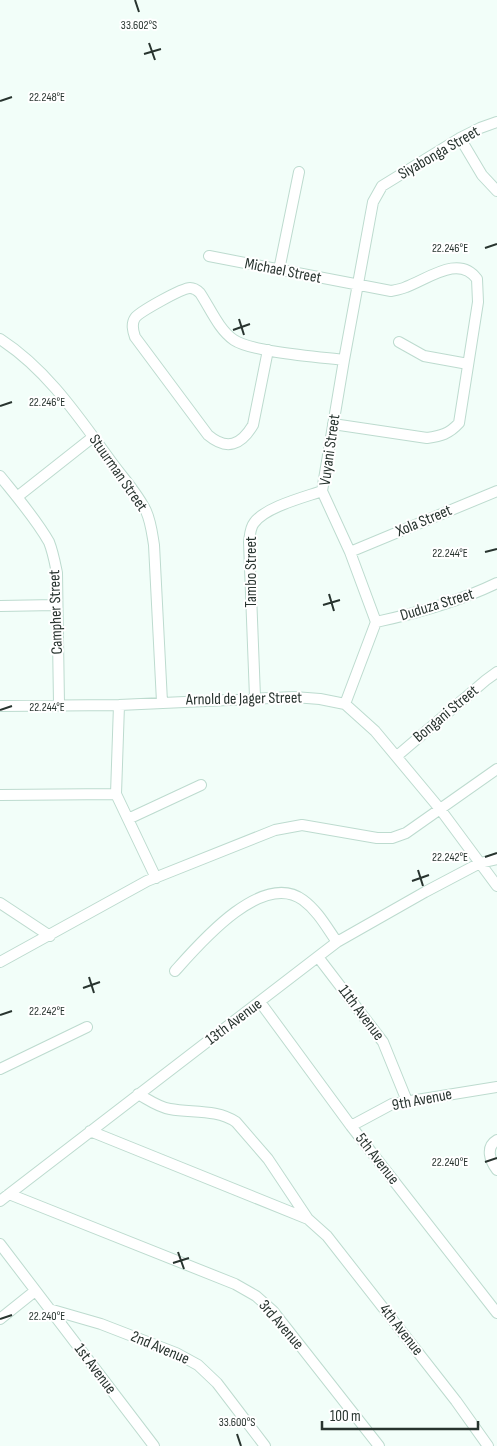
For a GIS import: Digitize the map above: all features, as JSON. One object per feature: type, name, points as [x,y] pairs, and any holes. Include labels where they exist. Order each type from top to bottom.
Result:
[{"type":"street","name":"Siyabonga Street","points":[[382,186],[460,138],[497,122]]},
{"type":"street","points":[[460,138],[482,175],[497,191]]},
{"type":"street","points":[[279,270],[299,172]]},
{"type":"street","name":"Vuyani Street","points":[[376,622],[350,552],[322,491],[371,211],[382,186]]},
{"type":"street","name":"Michael Street","points":[[209,256],[391,291],[406,288],[440,272],[463,268],[472,272],[477,279],[478,302],[468,364]]},
{"type":"street","points":[[268,350],[253,425],[247,435],[238,442],[226,445],[216,442],[208,435],[135,337],[132,328],[134,319],[141,313],[180,290],[195,289],[200,293],[225,332],[243,345],[344,360]]},
{"type":"street","name":"Stuurman Street","points":[[0,339],[28,359],[42,372],[93,437],[146,511],[151,525],[162,702]]},
{"type":"street","points":[[333,424],[427,438],[442,436],[451,432],[459,423],[468,364],[424,356],[399,342]]},
{"type":"street","points":[[16,496],[93,437]]},
{"type":"street","name":"Campher Street","points":[[0,476],[49,543],[56,573],[59,704]]},
{"type":"street","name":"Tambo Street","points":[[255,697],[249,542],[251,529],[255,521],[265,514],[322,491]]},
{"type":"street","name":"Xola Street","points":[[350,552],[497,491]]},
{"type":"street","name":"Duduza Street","points":[[376,622],[425,611],[497,584]]},
{"type":"street","points":[[0,606],[56,605]]},
{"type":"street","points":[[376,622],[345,704],[375,731],[397,756],[497,886]]},
{"type":"street","name":"Bongani Street","points":[[397,756],[497,672]]},
{"type":"street","name":"Arnold de Jager Street","points":[[0,706],[119,704],[255,697],[320,699],[345,704]]},
{"type":"street","points":[[119,704],[116,794],[156,878]]},
{"type":"street","points":[[0,962],[156,878],[275,830],[302,826],[377,838],[392,838],[406,833],[497,769]]},
{"type":"street","points":[[128,819],[201,785]]},
{"type":"street","points":[[0,795],[116,794]]},
{"type":"street","name":"13th Avenue","points":[[0,1200],[337,942],[480,863],[497,859]]},
{"type":"street","points":[[175,971],[220,923],[241,908],[264,896],[283,893],[302,899],[317,914],[337,942]]},
{"type":"street","points":[[0,903],[50,936]]},
{"type":"street","name":"11th Avenue","points":[[318,957],[384,1042],[407,1101]]},
{"type":"street","name":"5th Avenue","points":[[260,1002],[351,1126],[497,1312]]},
{"type":"street","points":[[0,1069],[87,1027]]},
{"type":"street","name":"9th Avenue","points":[[351,1126],[392,1104],[497,1087]]},
{"type":"street","name":"4th Avenue","points":[[138,1094],[156,1105],[169,1109],[220,1114],[236,1122],[268,1159],[308,1219],[327,1236],[456,1401],[488,1446]]},
{"type":"street","name":"4th Avenue","points":[[90,1131],[308,1219]]},
{"type":"street","points":[[494,1143],[489,1152],[497,1170]]},
{"type":"street","name":"3rd Avenue","points":[[9,1194],[235,1284],[256,1296],[273,1311],[379,1446]]},
{"type":"street","name":"1st Avenue","points":[[0,1244],[154,1446]]},
{"type":"street","points":[[0,1319],[35,1291]]},
{"type":"street","name":"2nd Avenue","points":[[49,1309],[101,1324],[176,1353],[198,1364],[217,1382],[265,1446]]}]
